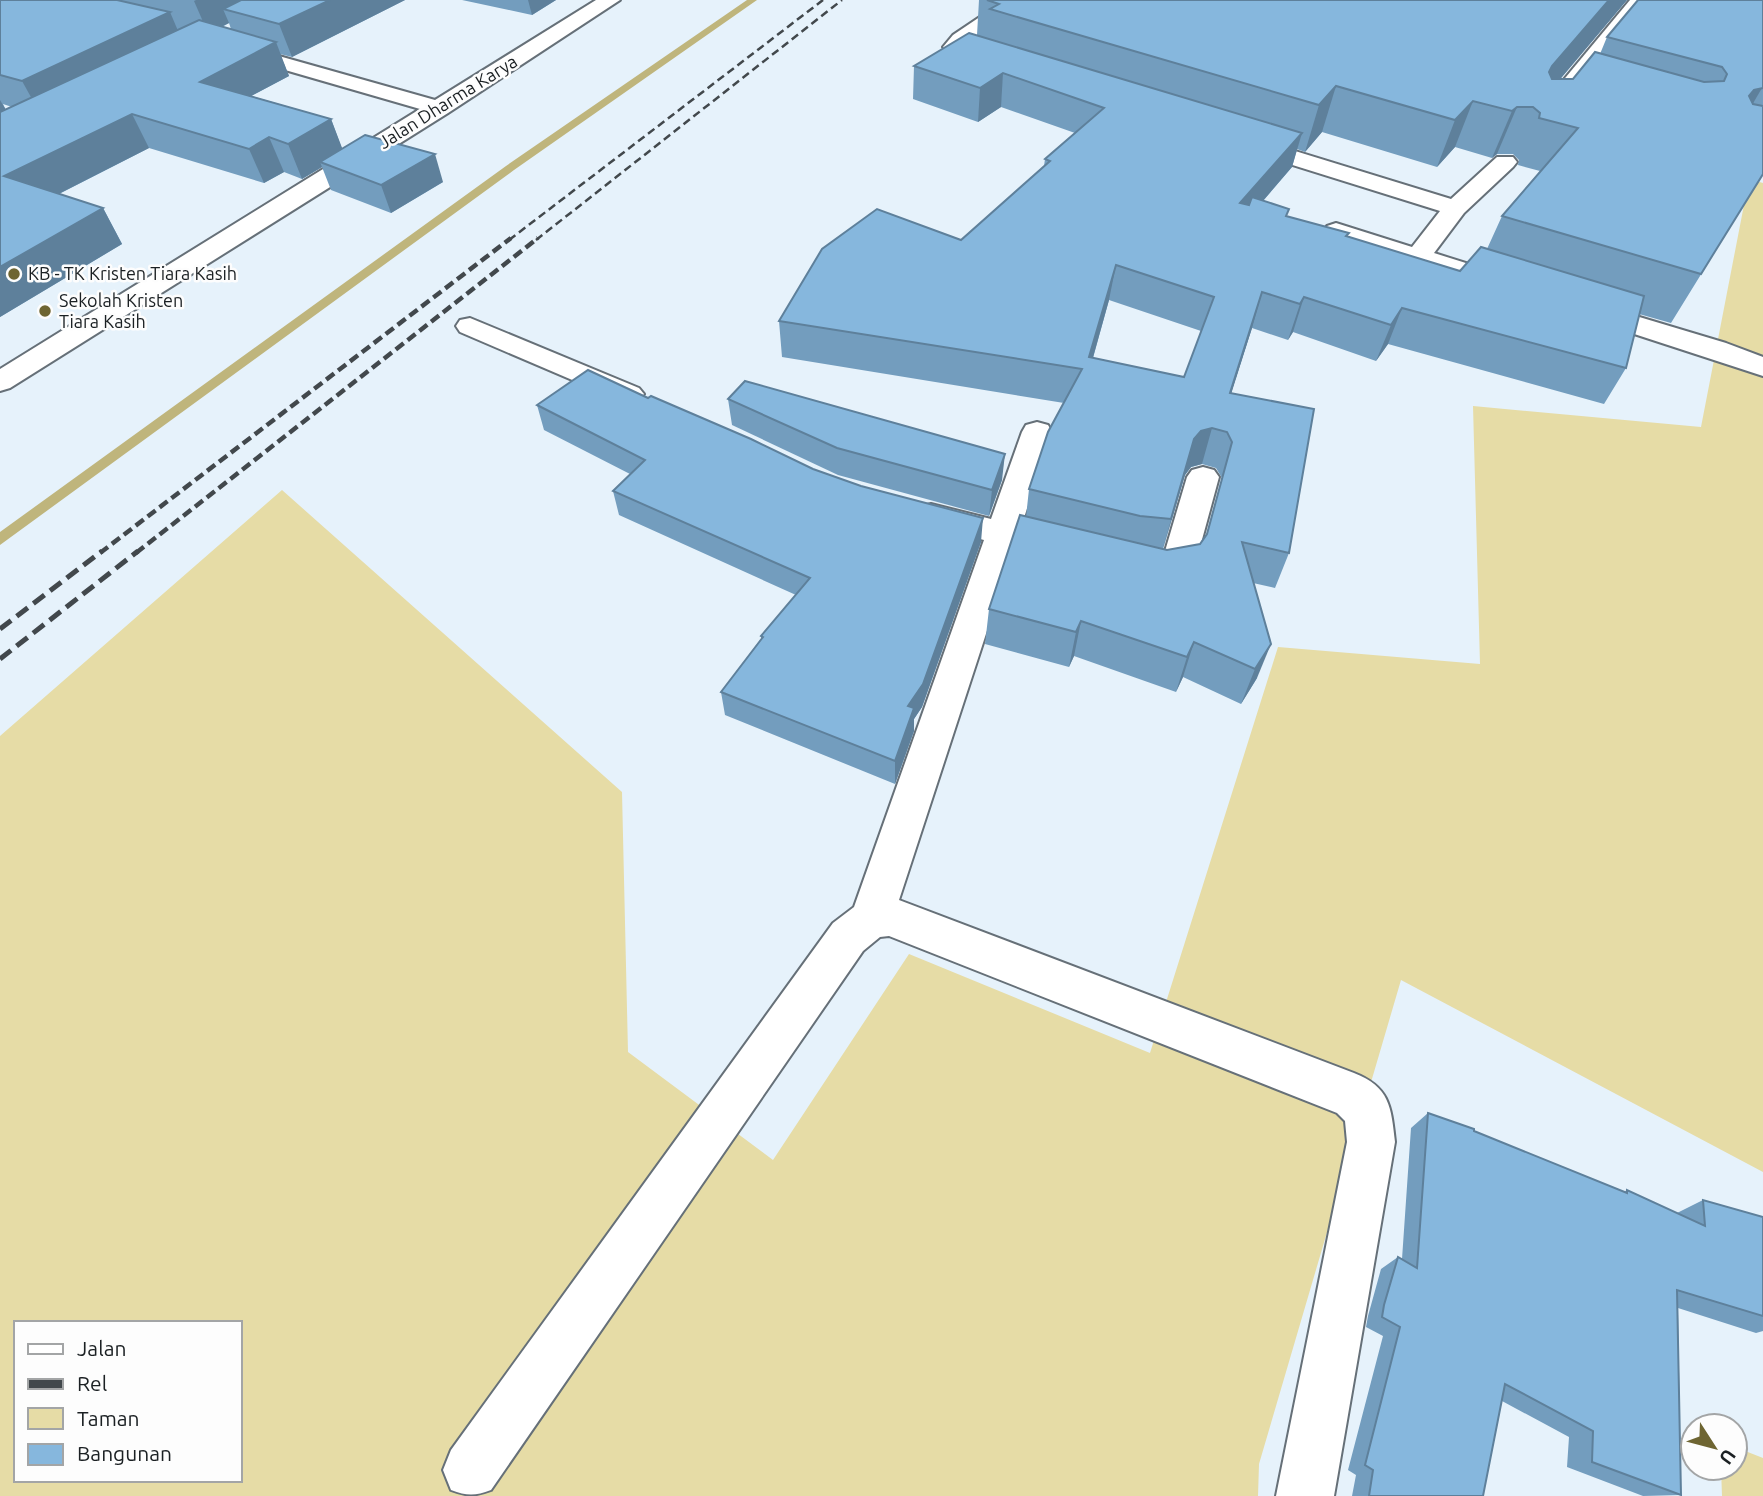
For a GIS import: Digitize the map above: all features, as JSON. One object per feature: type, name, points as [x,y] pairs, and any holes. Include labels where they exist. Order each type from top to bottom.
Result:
[{"type":"street","name":"Jalan Dharma Karya","points":[[0,382],[610,0]]},
{"type":"street","points":[[1012,70],[959,54],[953,47],[960,39],[1018,0]]},
{"type":"street","points":[[1549,111],[1640,0]]},
{"type":"street","points":[[236,31],[211,43],[440,108]]},
{"type":"street","points":[[1570,86],[1596,94]]},
{"type":"street","points":[[1220,135],[1455,208]]},
{"type":"street","points":[[1418,257],[1455,208],[1505,162]]},
{"type":"street","points":[[1336,231],[1534,293]]},
{"type":"street","points":[[1560,301],[1716,349],[1763,367]]},
{"type":"street","points":[[470,326],[655,406]]},
{"type":"street","points":[[471,1470],[848,937],[872,918],[1037,432]]},
{"type":"street","points":[[899,507],[1158,571],[1177,569],[1203,477]]},
{"type":"street","points":[[872,918],[897,918],[1354,1096],[1368,1111],[1371,1142],[1306,1496]]},
{"type":"green space","points":[[1749,179],[1763,183],[1763,1172],[1401,980],[1259,1464],[1258,1496],[0,1496],[0,736],[282,490],[622,792],[628,1052],[773,1160],[909,954],[1150,1053],[1278,647],[1480,664],[1473,406],[1701,427]]},
{"type":"green space","points":[[1749,1452],[1763,1458],[1763,1496],[1722,1496],[1722,1482],[1749,1482]]},
{"type":"building","points":[[0,0],[117,0],[170,12],[22,81],[0,75]]},
{"type":"building","points":[[241,0],[330,0],[279,24],[223,9]]},
{"type":"building","points":[[987,0],[1609,0],[1552,66],[1549,72],[1552,79],[1573,79],[1595,52],[1704,82],[1724,81],[1727,74],[1722,67],[1607,37],[1638,0],[1763,0],[1763,88],[1754,90],[1749,96],[1753,104],[1763,106],[1763,174],[1701,274],[1502,216],[1578,128],[1539,118],[1540,113],[1533,107],[1517,107],[1512,111],[1473,101],[1455,120],[1336,86],[1319,105],[990,9],[999,4]]},
{"type":"building","points":[[199,20],[276,42],[200,82],[331,119],[288,144],[269,137],[249,149],[132,114],[4,176],[103,208],[0,267],[0,112]]},
{"type":"building","points":[[969,33],[1302,133],[1240,203],[1249,205],[1252,197],[1289,209],[1286,216],[1349,233],[1346,236],[1460,271],[1481,247],[1644,296],[1626,368],[1402,308],[1391,325],[1304,297],[1300,304],[1262,292],[1230,393],[1314,409],[1289,553],[1242,542],[1271,644],[1255,669],[1194,642],[1187,657],[1081,621],[1076,632],[989,609],[1020,515],[1167,550],[1200,544],[1207,534],[1232,442],[1227,432],[1212,428],[1201,431],[1194,439],[1171,519],[1140,516],[1029,489],[1048,432],[1082,369],[779,321],[822,249],[877,209],[961,240],[1050,161],[1045,159],[1104,108],[1003,73],[980,88],[914,66]],"holes":[[[1116,265],[1214,297],[1184,377],[1089,357]]]},
{"type":"building","points":[[365,135],[435,154],[381,185],[320,162]]},
{"type":"building","points":[[588,370],[648,398],[651,396],[751,439],[813,469],[861,486],[983,518],[923,684],[908,706],[914,708],[895,761],[721,692],[763,637],[761,636],[810,578],[613,491],[645,460],[537,405]]},
{"type":"building","points":[[745,381],[1005,454],[992,490],[837,448],[728,399]]},
{"type":"building","points":[[1428,1113],[1474,1129],[1627,1193],[1627,1190],[1705,1226],[1703,1200],[1763,1217],[1763,1316],[1677,1290],[1681,1495],[1592,1462],[1593,1431],[1505,1384],[1483,1496],[1369,1496],[1373,1470],[1365,1465],[1400,1327],[1382,1317],[1384,1305],[1398,1257],[1417,1268]]},
{"type":"waterway","points":[[0,540],[510,168],[753,0]]},
{"type":"railway","points":[[509,240],[823,0]]},
{"type":"railway","points":[[536,240],[842,0]]},
{"type":"railway","points":[[100,553],[511,238]]},
{"type":"railway","points":[[136,553],[538,238]]},
{"type":"railway","points":[[0,629],[102,551]]},
{"type":"railway","points":[[0,659],[138,551]]},
{"type":"place","name":"KB - TK Kristen Tiara Kasih","points":[[14,274]]},
{"type":"place","name":"Sekolah Kristen Tiara Kasih","points":[[45,311]]}]
